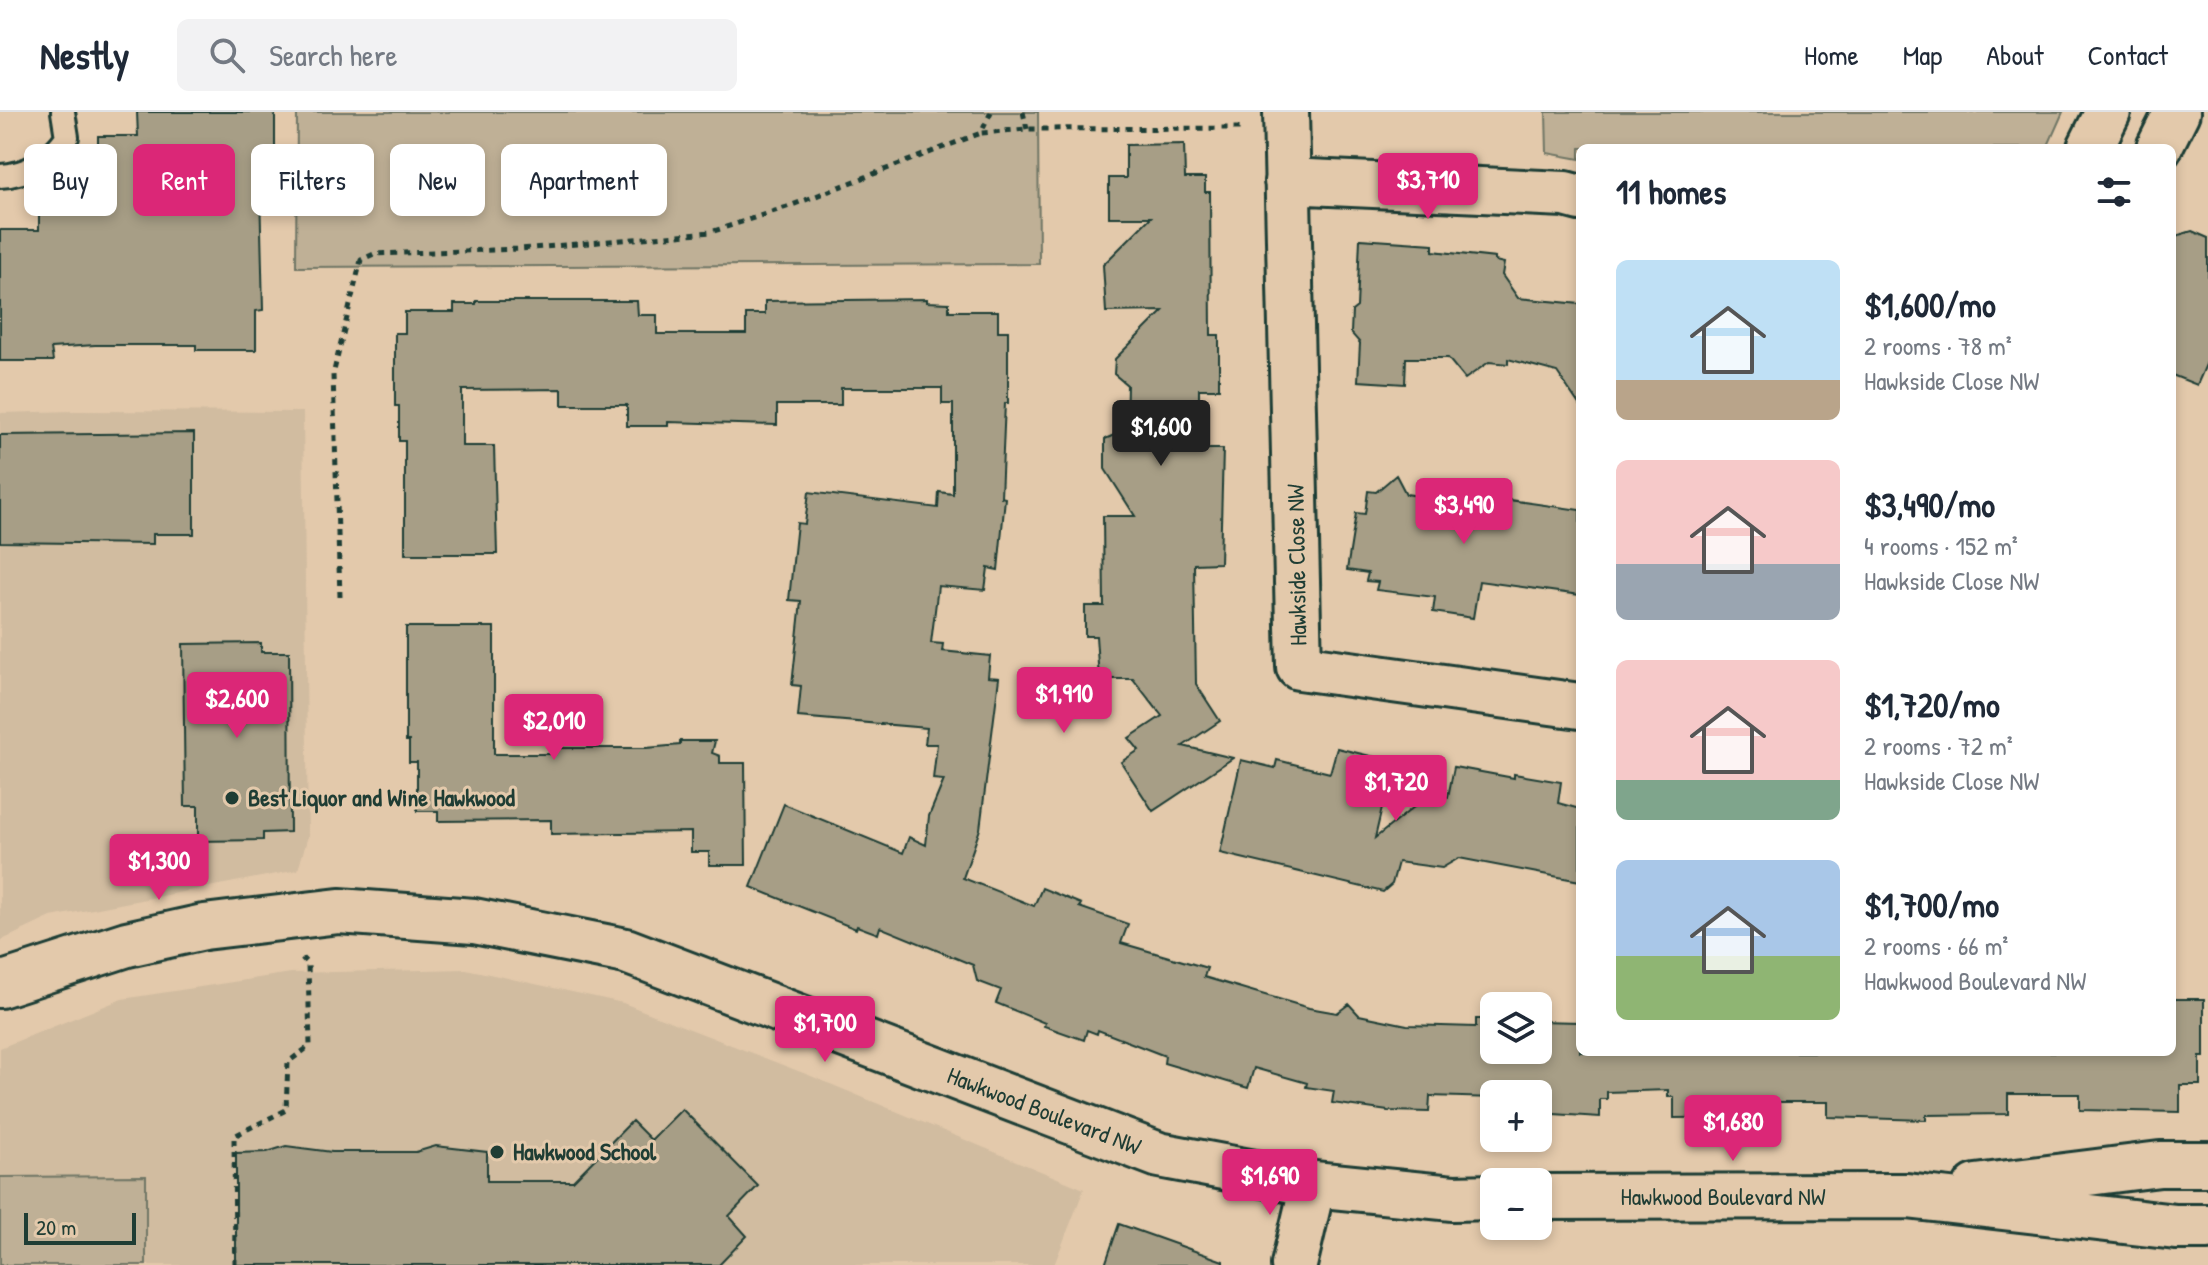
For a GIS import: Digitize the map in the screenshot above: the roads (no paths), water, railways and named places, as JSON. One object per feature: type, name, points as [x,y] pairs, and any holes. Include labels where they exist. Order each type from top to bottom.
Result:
[{"type":"street","name":"Hawkside Close NW","points":[[1286,112],[1299,667],[1576,705]]},
{"type":"street","points":[[2092,144],[2108,112]]},
{"type":"street","points":[[2161,144],[2177,112]]},
{"type":"street","points":[[1287,181],[1576,197]]},
{"type":"street","name":"Hawkwood Boulevard NW","points":[[0,985],[127,944],[204,927],[339,911],[474,921],[626,951],[1159,1155],[1313,1184],[1453,1198],[1480,1197]]},
{"type":"street","name":"Hawkwood Boulevard NW","points":[[1907,1196],[2160,1164],[2208,1164]]},
{"type":"street","points":[[1294,1265],[1313,1184]]},
{"type":"street","name":"Hawkwood Boulevard NW","points":[[1552,1197],[1907,1196],[2176,1227],[2208,1227]]},
{"type":"lane","points":[[0,176],[17,175],[54,155],[67,137],[63,112]]},
{"type":"place","name":"Best Liquor and Wine Hawkwood","points":[[232,798]]},
{"type":"place","name":"Hawkwood School","points":[[497,1152]]}]
